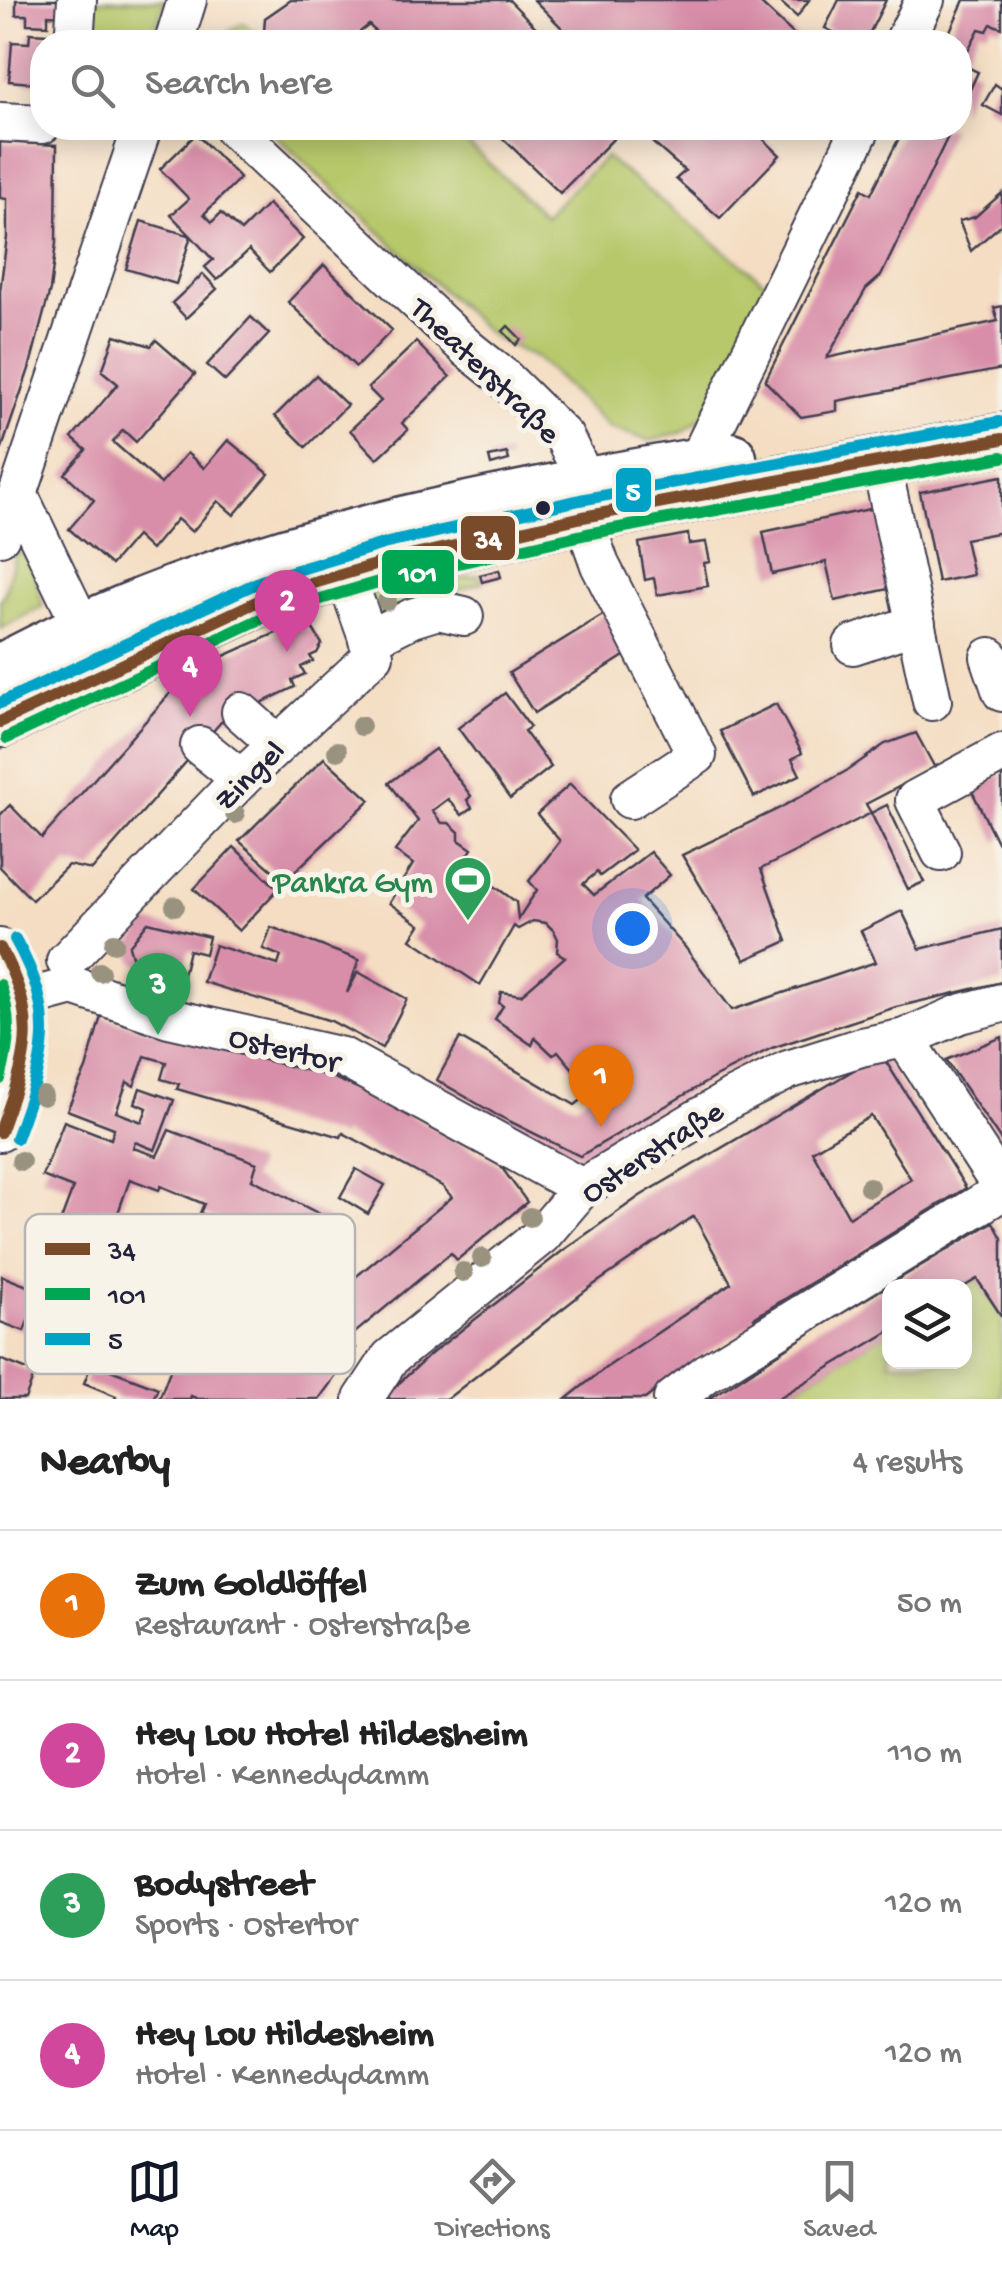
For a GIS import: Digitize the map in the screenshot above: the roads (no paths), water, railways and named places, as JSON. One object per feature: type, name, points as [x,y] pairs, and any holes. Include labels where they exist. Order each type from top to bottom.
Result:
[{"type":"main road","points":[[0,722],[266,597],[707,462],[1002,411]]},
{"type":"main road","points":[[0,670],[83,628],[188,587],[329,541],[440,513],[582,500],[881,462],[1002,439]]},
{"type":"street","points":[[75,30],[78,0]]},
{"type":"street","points":[[178,30],[187,0]]},
{"type":"street","points":[[910,30],[925,0]]},
{"type":"street","points":[[0,122],[30,123]]},
{"type":"street","points":[[0,536],[18,494],[138,140]]},
{"type":"street","name":"Theaterstraße","points":[[246,140],[564,437],[577,463],[582,500],[600,565],[697,755],[630,799]]},
{"type":"street","points":[[707,462],[706,444],[856,140]]},
{"type":"street","points":[[881,462],[932,701]]},
{"type":"street","points":[[18,494],[83,628]]},
{"type":"street","points":[[346,574],[368,640],[438,610],[464,616]]},
{"type":"street","points":[[853,646],[916,624]]},
{"type":"street","name":"Zingel","points":[[66,961],[241,779],[374,655],[368,640]]},
{"type":"street","points":[[990,656],[1002,692]]},
{"type":"street","points":[[241,712],[277,744]]},
{"type":"street","points":[[200,746],[241,779]]},
{"type":"street","points":[[941,852],[915,800],[1002,753]]},
{"type":"street","points":[[0,948],[13,968],[13,990],[30,1032],[26,1062],[0,1132]]},
{"type":"street","name":"Ostertor","points":[[13,990],[73,986],[169,1018],[342,1058],[582,1188]]},
{"type":"street","name":"Osterstraße","points":[[363,1399],[390,1358],[542,1234],[582,1188],[732,1098],[788,1070],[861,1046],[906,1038],[960,1014],[1002,1003]]},
{"type":"street","points":[[673,1399],[707,1373],[1002,1189],[906,1038]]},
{"type":"place","name":"Hey Lou Hotel Hildesheim","points":[[287,652]]},
{"type":"place","name":"Hey Lou Hildesheim","points":[[190,717]]},
{"type":"place","name":"Pankra Gym","points":[[468,922]]},
{"type":"place","name":"Bodystreet","points":[[158,1035]]},
{"type":"place","name":"Zum Goldlöffel","points":[[601,1127]]}]
